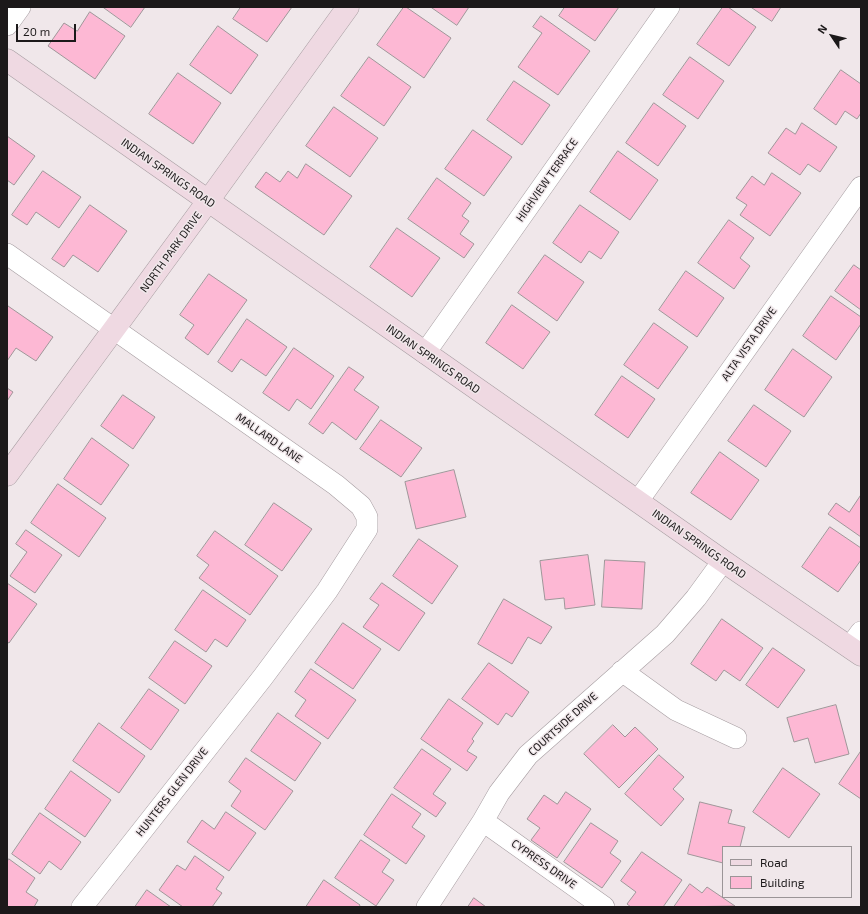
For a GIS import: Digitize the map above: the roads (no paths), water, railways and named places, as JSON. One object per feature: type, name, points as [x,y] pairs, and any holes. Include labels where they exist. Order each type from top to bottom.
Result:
[{"type":"street","points":[[7,25],[20,7]]},
{"type":"street","name":"NORTH PARK DRIVE","points":[[7,476],[348,7]]},
{"type":"street","name":"HIGHVIEW TERRACE","points":[[425,353],[669,7]]},
{"type":"street","name":"INDIAN SPRINGS ROAD","points":[[7,60],[723,561],[857,645]]},
{"type":"street","name":"ALTA VISTA DRIVE","points":[[638,501],[861,187]]},
{"type":"street","name":"MALLARD LANE","points":[[7,254],[336,485],[361,506],[367,516],[367,529],[327,591],[263,677]]},
{"type":"street","name":"COURTSIDE DRIVE","points":[[427,907],[499,793],[528,755],[665,634],[696,598],[723,561]]},
{"type":"street","points":[[622,671],[676,710],[736,738]]},
{"type":"street","name":"HUNTERS GLEN DRIVE","points":[[82,907],[263,677]]},
{"type":"street","name":"CYPRESS DRIVE","points":[[483,820],[604,907]]}]
